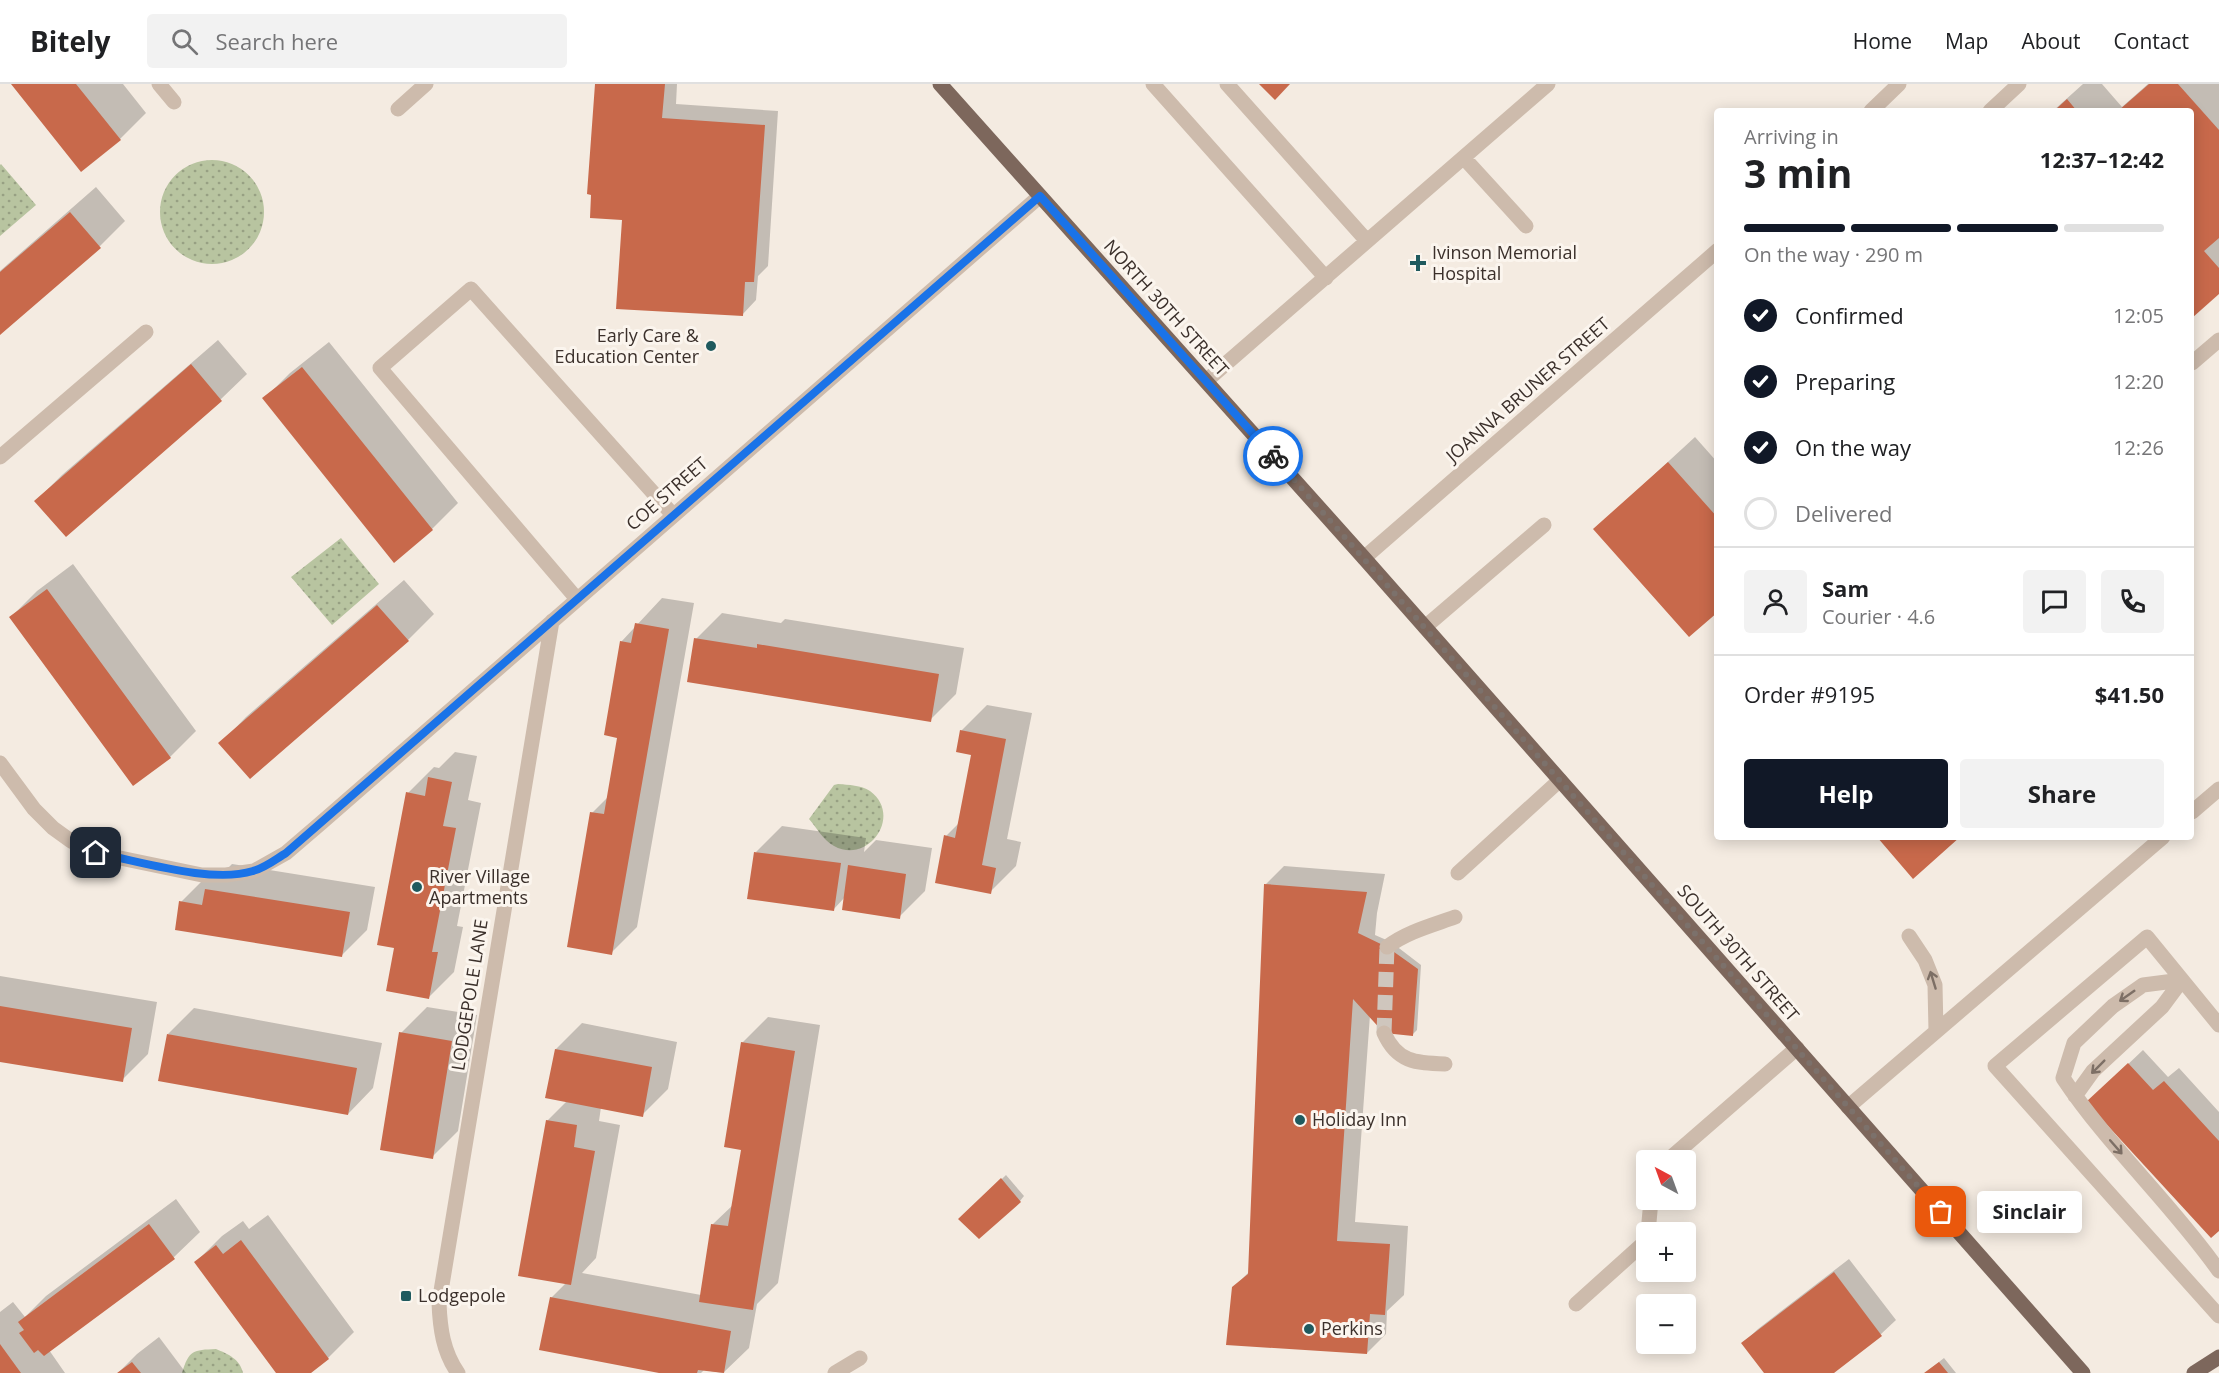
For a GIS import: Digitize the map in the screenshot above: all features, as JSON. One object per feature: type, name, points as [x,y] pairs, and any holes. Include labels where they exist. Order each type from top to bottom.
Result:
[{"type":"main road","name":"NORTH 30TH STREET","points":[[940,84],[1364,558]]},
{"type":"main road","name":"SOUTH 30TH STREET","points":[[1364,558],[2083,1373]]},
{"type":"main road","points":[[2194,1373],[2219,1357]]},
{"type":"street","points":[[159,84],[174,102]]},
{"type":"street","points":[[398,109],[426,84]]},
{"type":"street","points":[[1153,84],[1326,278]]},
{"type":"street","points":[[1227,84],[1367,241]]},
{"type":"street","points":[[1206,381],[1548,84]]},
{"type":"street","points":[[1877,108],[1899,84]]},
{"type":"street","points":[[1993,108],[2019,84]]},
{"type":"street","points":[[1464,158],[1526,226]]},
{"type":"street","name":"COE STREET","points":[[0,764],[34,809],[53,828],[71,841],[96,853],[202,875],[226,875],[254,871],[286,853],[321,823],[1040,196]]},
{"type":"street","name":"JOANNA BRUNER STREET","points":[[1364,558],[1714,253]]},
{"type":"street","points":[[577,599],[380,368],[471,290],[672,515]]},
{"type":"street","points":[[0,457],[146,332]]},
{"type":"street","points":[[2194,361],[2219,340]]},
{"type":"street","points":[[1425,627],[1544,525]]},
{"type":"street","name":"LODGEPOLE LANE","points":[[458,1373],[445,1347],[440,1326],[439,1303],[552,621]]},
{"type":"street","points":[[1458,873],[1560,780]]},
{"type":"street","points":[[2194,810],[2218,791]]},
{"type":"street","points":[[1848,1107],[2159,840]]},
{"type":"street","points":[[1387,946],[1395,940],[1455,917]]},
{"type":"street","points":[[1908,936],[1925,960],[1935,985],[1936,1031]]},
{"type":"street","points":[[2219,1025],[2147,937],[1995,1066],[2219,1316]]},
{"type":"street","points":[[2075,1096],[2093,1071],[2162,1007],[2182,980]]},
{"type":"street","points":[[2182,980],[2144,985],[2113,1006],[2074,1042],[2063,1078],[2083,1108],[2192,1235],[2219,1271]]},
{"type":"street","points":[[1384,1033],[1389,1044],[1403,1058],[1420,1063],[1445,1064]]},
{"type":"street","points":[[1680,1150],[1797,1048]]},
{"type":"street","points":[[1576,1305],[1636,1250]]},
{"type":"street","points":[[835,1373],[860,1358]]},
{"type":"green space","points":[[212,160],[232,164],[249,175],[260,192],[264,212],[260,232],[249,249],[232,260],[212,264],[192,260],[175,249],[164,232],[160,212],[164,192],[175,175],[192,164]]},
{"type":"green space","points":[[0,165],[36,205],[0,236]]},
{"type":"green space","points":[[341,538],[379,584],[332,625],[291,577]]},
{"type":"green space","points":[[834,785],[859,786],[870,791],[879,801],[883,812],[878,835],[859,849],[847,850],[834,846],[823,837],[809,819]]},
{"type":"green space","points":[[216,1349],[236,1361],[243,1373],[182,1373],[187,1360],[193,1353]]},
{"type":"building","points":[[11,84],[76,84],[121,140],[81,172]]},
{"type":"building","points":[[595,84],[665,84],[662,118],[765,125],[754,282],[745,282],[743,316],[616,309],[622,220],[590,218],[591,195],[587,194]]},
{"type":"building","points":[[1259,84],[1290,84],[1275,100]]},
{"type":"building","points":[[2149,84],[2178,84],[2219,130],[2219,238],[2204,251],[2219,268],[2219,294],[2194,316],[2194,108],[2121,108]]},
{"type":"building","points":[[2067,99],[2074,108],[2057,108]]},
{"type":"building","points":[[70,212],[101,248],[0,335],[0,272]]},
{"type":"building","points":[[191,364],[222,401],[66,537],[34,501]]},
{"type":"building","points":[[302,367],[433,530],[394,563],[262,398]]},
{"type":"building","points":[[1668,462],[1714,514],[1714,615],[1689,637],[1593,529]]},
{"type":"building","points":[[47,589],[171,758],[133,786],[9,617]]},
{"type":"building","points":[[377,605],[409,641],[250,779],[218,743]]},
{"type":"building","points":[[635,623],[669,629],[612,955],[567,947],[590,812],[604,814],[617,738],[604,735],[620,641],[631,643]]},
{"type":"building","points":[[694,638],[757,648],[757,644],[939,674],[931,722],[687,682]]},
{"type":"building","points":[[960,730],[1006,739],[982,865],[996,868],[991,894],[935,883],[944,835],[955,838],[971,755],[956,752]]},
{"type":"building","name":"River Village Apartments","points":[[428,777],[452,782],[443,826],[456,828],[432,952],[438,952],[429,999],[386,991],[394,948],[377,945],[406,792],[425,796]]},
{"type":"building","points":[[1880,840],[1957,840],[1913,879]]},
{"type":"building","points":[[754,852],[841,863],[834,911],[747,899]]},
{"type":"building","points":[[848,865],[906,874],[900,919],[842,910]]},
{"type":"building","name":"Holiday Inn","points":[[1264,884],[1367,892],[1358,933],[1387,947],[1418,969],[1413,1036],[1384,1033],[1353,999],[1337,1241],[1390,1244],[1385,1315],[1370,1314],[1367,1354],[1226,1345],[1232,1287],[1248,1274]]},
{"type":"building","points":[[205,889],[350,912],[342,957],[175,930],[179,901],[202,905]]},
{"type":"building","points":[[0,1006],[132,1028],[123,1082],[0,1062]]},
{"type":"building","points":[[399,1032],[452,1041],[433,1159],[380,1150]]},
{"type":"building","points":[[167,1034],[357,1068],[348,1115],[158,1081]]},
{"type":"building","points":[[741,1042],[795,1051],[753,1310],[699,1302],[711,1224],[728,1226],[741,1150],[724,1147]]},
{"type":"building","points":[[555,1049],[652,1067],[643,1117],[545,1098]]},
{"type":"building","points":[[2128,1063],[2153,1090],[2164,1081],[2219,1141],[2219,1231],[2211,1238],[2086,1102]]},
{"type":"building","points":[[546,1120],[577,1125],[574,1147],[595,1151],[571,1285],[518,1276]]},
{"type":"building","points":[[1001,1178],[1021,1202],[979,1239],[958,1219]]},
{"type":"building","points":[[149,1224],[175,1259],[44,1356],[38,1350],[34,1353],[19,1333],[24,1330],[18,1322]]},
{"type":"building","points":[[241,1240],[329,1359],[311,1373],[276,1373],[194,1262],[216,1245],[223,1254]]},
{"type":"building","points":[[1834,1272],[1882,1336],[1834,1373],[1764,1373],[1741,1343]]},
{"type":"building","points":[[550,1297],[731,1331],[724,1373],[698,1370],[697,1373],[659,1373],[539,1350]]},
{"type":"building","points":[[0,1344],[21,1373],[0,1373]]},
{"type":"building","points":[[132,1362],[141,1373],[117,1373]]},
{"type":"building","points":[[1939,1362],[1948,1373],[1924,1373]]},
{"type":"tunnel","points":[[1384,1033],[1387,947]]},
{"type":"way so far","points":[[1273,456],[1941,1212]]},
{"type":"place","name":"Ivinson Memorial Hospital","points":[[1418,263]]},
{"type":"place","name":"Early Care & Education Center","points":[[711,346]]},
{"type":"place","name":"River Village Apartments","points":[[417,887]]},
{"type":"place","name":"Holiday Inn","points":[[1300,1120]]},
{"type":"place","name":"Sinclair","points":[[1941,1212]]},
{"type":"place","name":"Lodgepole","points":[[406,1296]]},
{"type":"place","name":"Perkins","points":[[1309,1329]]},
{"type":"route","points":[[96,853],[202,875],[226,875],[254,871],[286,853],[1040,196],[1273,456]]}]
